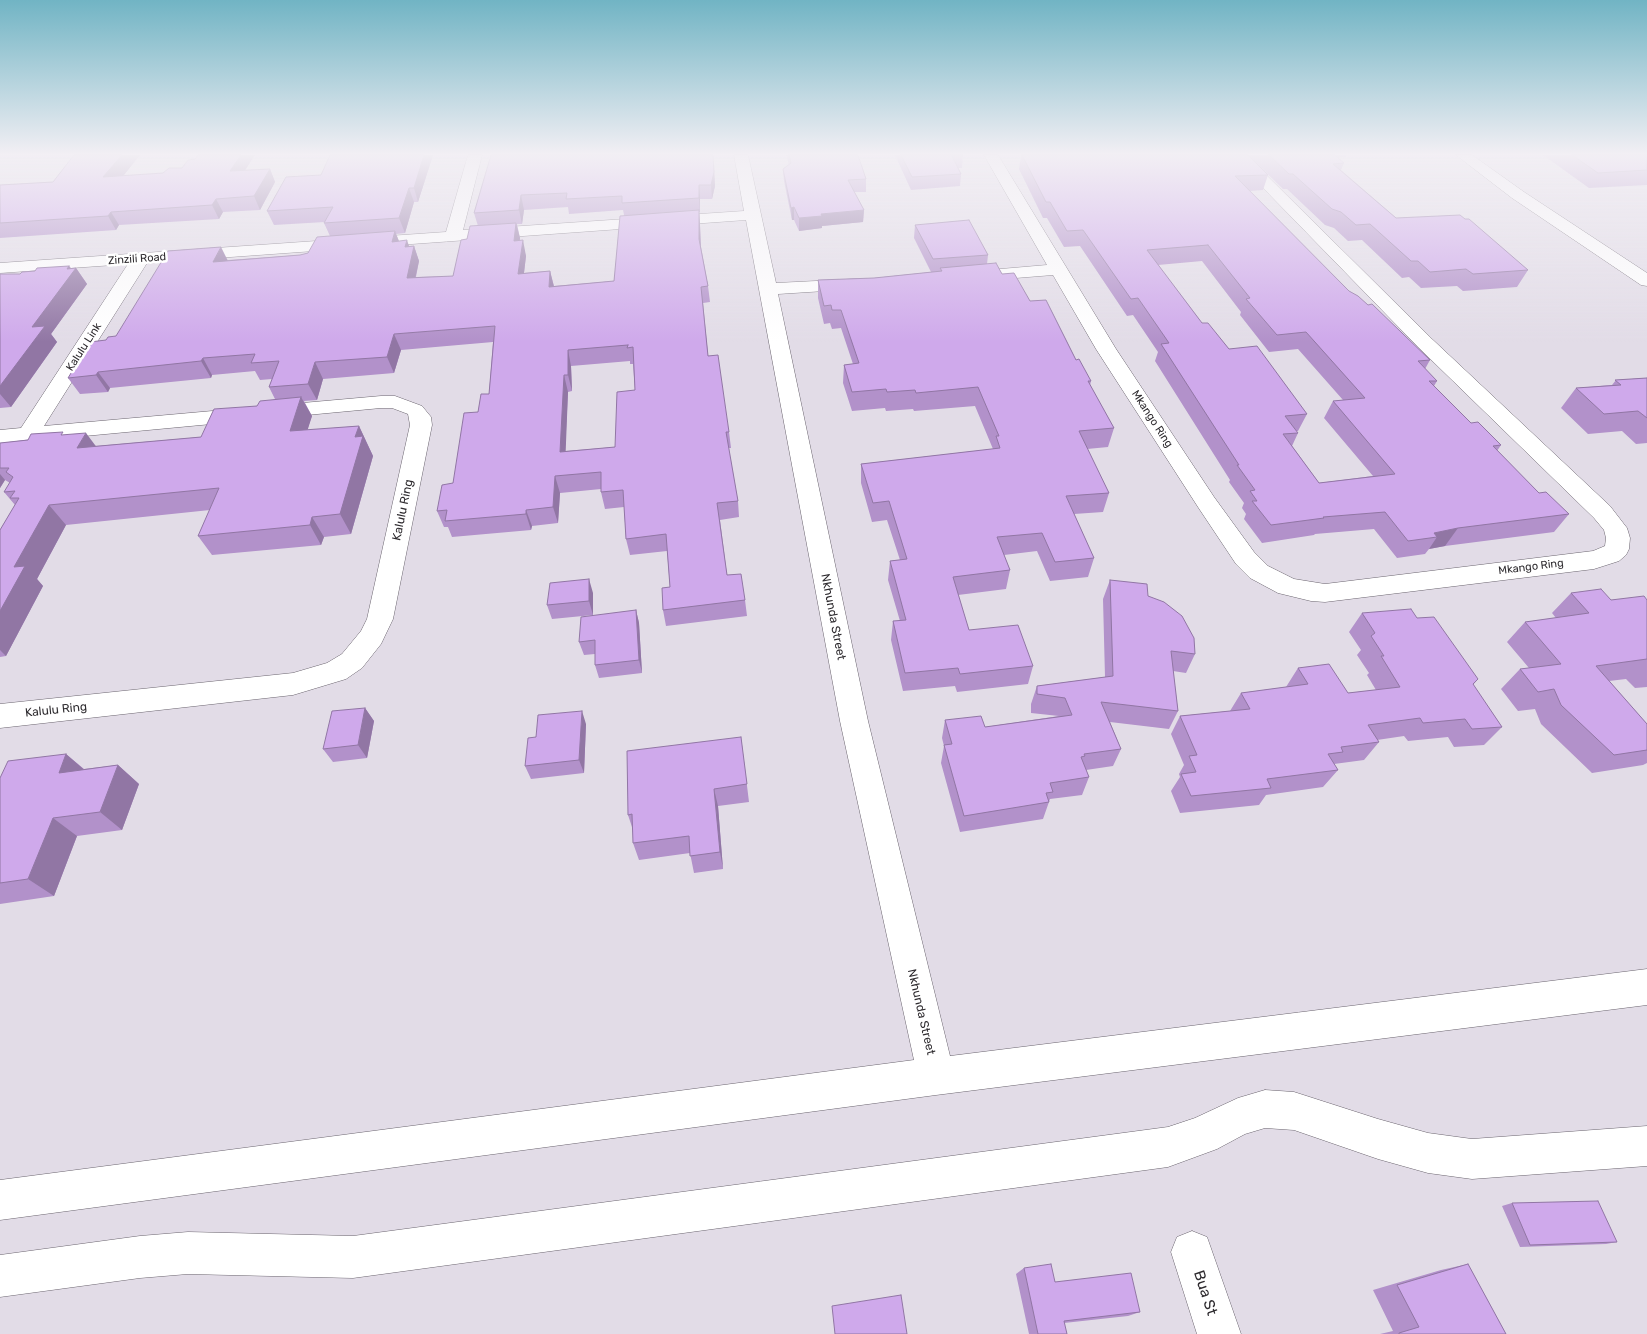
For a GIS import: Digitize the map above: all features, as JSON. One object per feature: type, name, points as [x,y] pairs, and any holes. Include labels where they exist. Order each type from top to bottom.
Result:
[{"type":"street","points":[[453,235],[458,217]]},
{"type":"street","name":"Zinzili Road","points":[[0,268],[140,260],[453,235],[719,217]]},
{"type":"street","name":"Nkhunda Street","points":[[753,217],[854,721],[936,1076]]},
{"type":"street","name":"Mkango Ring","points":[[1028,217],[1106,349],[1206,502],[1245,558],[1259,572],[1273,580],[1299,590],[1324,593],[1594,560],[1610,555],[1617,550],[1618,538],[1614,528],[1602,512],[1425,344],[1300,217]]},
{"type":"street","points":[[1551,217],[1647,282]]},
{"type":"street","name":"Kalulu Link","points":[[28,435],[140,260]]},
{"type":"street","points":[[950,278],[1058,269]]},
{"type":"street","points":[[767,289],[872,283]]},
{"type":"street","name":"Kalulu Ring","points":[[0,437],[381,402],[395,402],[414,410],[420,417],[421,425],[380,619],[372,636],[352,661],[336,671],[293,684],[0,716]]},
{"type":"street","points":[[0,1200],[936,1076],[1647,987]]},
{"type":"street","points":[[0,1276],[122,1259],[188,1253],[353,1257],[1168,1147],[1203,1135],[1238,1117],[1265,1109],[1294,1111],[1378,1139],[1428,1153],[1472,1159],[1647,1146]]},
{"type":"street","name":"Bua St","points":[[1192,1252],[1219,1334]]},
{"type":"building","points":[[0,217],[89,217],[0,223]]},
{"type":"building","points":[[327,217],[399,217],[399,218],[324,223]]},
{"type":"building","points":[[620,217],[699,217],[699,239],[708,286],[701,287],[708,356],[718,355],[729,432],[726,432],[738,501],[717,503],[727,575],[741,574],[745,600],[663,610],[662,588],[670,587],[666,534],[626,539],[623,490],[601,492],[601,472],[555,476],[553,507],[526,510],[526,514],[445,521],[447,510],[437,511],[442,485],[453,483],[464,413],[478,412],[481,394],[489,394],[495,326],[394,334],[387,357],[315,362],[308,384],[269,387],[279,361],[251,363],[255,354],[203,358],[201,361],[98,372],[96,375],[68,378],[90,342],[106,340],[108,337],[116,336],[168,251],[221,247],[213,262],[300,255],[308,253],[317,237],[395,231],[392,242],[407,240],[405,247],[414,246],[407,278],[453,276],[461,240],[467,239],[470,226],[516,223],[514,241],[523,240],[518,274],[550,271],[549,287],[614,281]],"holes":[[[628,345],[627,348],[633,347],[635,390],[617,392],[615,447],[560,452],[564,375],[568,375],[568,350]]]},
{"type":"building","points":[[1059,217],[1276,217],[1349,291],[1368,305],[1372,304],[1430,360],[1418,361],[1437,381],[1429,381],[1471,423],[1478,422],[1501,445],[1493,446],[1539,493],[1546,492],[1569,514],[1458,528],[1434,533],[1437,537],[1408,541],[1385,512],[1323,517],[1271,525],[1252,501],[1257,501],[1250,491],[1255,490],[1237,465],[1239,465],[1161,344],[1169,343],[1138,298],[1131,299],[1083,230],[1067,231]],"holes":[[[1208,245],[1250,298],[1246,299],[1277,335],[1306,332],[1365,398],[1333,401],[1395,474],[1319,483],[1283,434],[1298,433],[1285,416],[1307,414],[1257,346],[1229,349],[1208,323],[1202,323],[1147,250]]]},
{"type":"building","points":[[1347,217],[1463,217],[1469,219],[1528,270],[1473,274],[1466,269],[1430,272],[1418,261],[1411,261],[1370,224],[1356,225]]},
{"type":"building","points":[[969,220],[988,255],[933,259],[915,225]]},
{"type":"building","points":[[996,263],[1002,274],[1014,273],[1030,301],[1046,300],[1076,360],[1079,359],[1091,381],[1088,381],[1114,428],[1079,431],[1109,493],[1066,496],[1094,558],[1055,562],[1042,533],[997,537],[1010,570],[953,577],[969,630],[1018,625],[1033,666],[960,674],[958,668],[905,673],[893,621],[906,620],[890,561],[907,559],[889,501],[873,503],[861,464],[1000,448],[996,436],[999,436],[978,387],[916,393],[915,390],[887,392],[886,389],[852,392],[844,365],[859,363],[841,310],[832,310],[831,305],[824,306],[818,280],[874,278],[942,271],[940,268]]},
{"type":"building","points":[[69,266],[67,269],[76,268],[32,327],[45,326],[0,386],[0,274],[20,274],[22,272],[35,271],[37,268]]},
{"type":"building","points":[[1647,378],[1647,418],[1638,411],[1604,414],[1576,388],[1621,385],[1615,380]]},
{"type":"building","points":[[301,397],[290,431],[359,426],[355,437],[363,436],[340,514],[312,517],[310,525],[198,536],[219,488],[49,505],[14,567],[25,566],[0,611],[0,530],[19,498],[10,498],[15,491],[4,492],[13,477],[6,472],[9,468],[0,468],[0,443],[28,440],[31,434],[63,432],[61,435],[86,433],[77,448],[201,437],[214,409],[257,406],[260,401]]},
{"type":"building","points":[[589,579],[589,601],[547,605],[550,583]]},
{"type":"building","points":[[1110,580],[1147,584],[1148,596],[1164,602],[1182,616],[1194,638],[1195,654],[1171,651],[1178,711],[1101,702],[1121,749],[1084,754],[1085,756],[1081,757],[1089,777],[1050,783],[1053,792],[1046,793],[1049,802],[964,816],[944,745],[952,744],[945,720],[981,716],[985,727],[1072,715],[1065,698],[1037,694],[1037,686],[1113,676]]},
{"type":"building","points":[[1601,589],[1611,600],[1644,596],[1647,600],[1647,659],[1596,666],[1647,724],[1647,750],[1614,755],[1561,705],[1554,689],[1538,692],[1520,669],[1561,664],[1525,622],[1589,613],[1571,593]]},
{"type":"building","points":[[1411,609],[1417,618],[1434,617],[1478,679],[1473,684],[1502,727],[1472,729],[1465,719],[1423,723],[1420,718],[1368,725],[1379,742],[1341,747],[1343,752],[1328,754],[1338,770],[1267,779],[1271,788],[1191,796],[1181,774],[1196,772],[1189,756],[1197,755],[1180,716],[1250,709],[1241,693],[1308,684],[1298,668],[1329,664],[1348,693],[1400,687],[1381,656],[1384,656],[1371,636],[1375,633],[1362,613]]},
{"type":"building","points":[[636,610],[639,660],[595,665],[595,640],[579,642],[581,617]]},
{"type":"building","points":[[365,708],[358,745],[323,749],[332,711]]},
{"type":"building","points":[[582,711],[579,760],[525,766],[528,738],[536,737],[538,715]]},
{"type":"building","points":[[741,737],[747,784],[714,789],[720,852],[690,856],[689,836],[633,843],[632,814],[628,815],[627,751]]},
{"type":"building","points":[[66,754],[59,773],[118,765],[100,812],[53,818],[28,879],[0,883],[0,778],[8,761]]},
{"type":"building","points":[[1598,1201],[1617,1242],[1530,1245],[1512,1203]]},
{"type":"building","points":[[1051,1264],[1055,1282],[1131,1273],[1140,1312],[1064,1321],[1067,1334],[1038,1334],[1024,1268]]},
{"type":"building","points":[[1468,1264],[1506,1334],[1399,1334],[1419,1327],[1397,1285]]},
{"type":"building","points":[[901,1295],[907,1334],[835,1334],[832,1306]]}]
